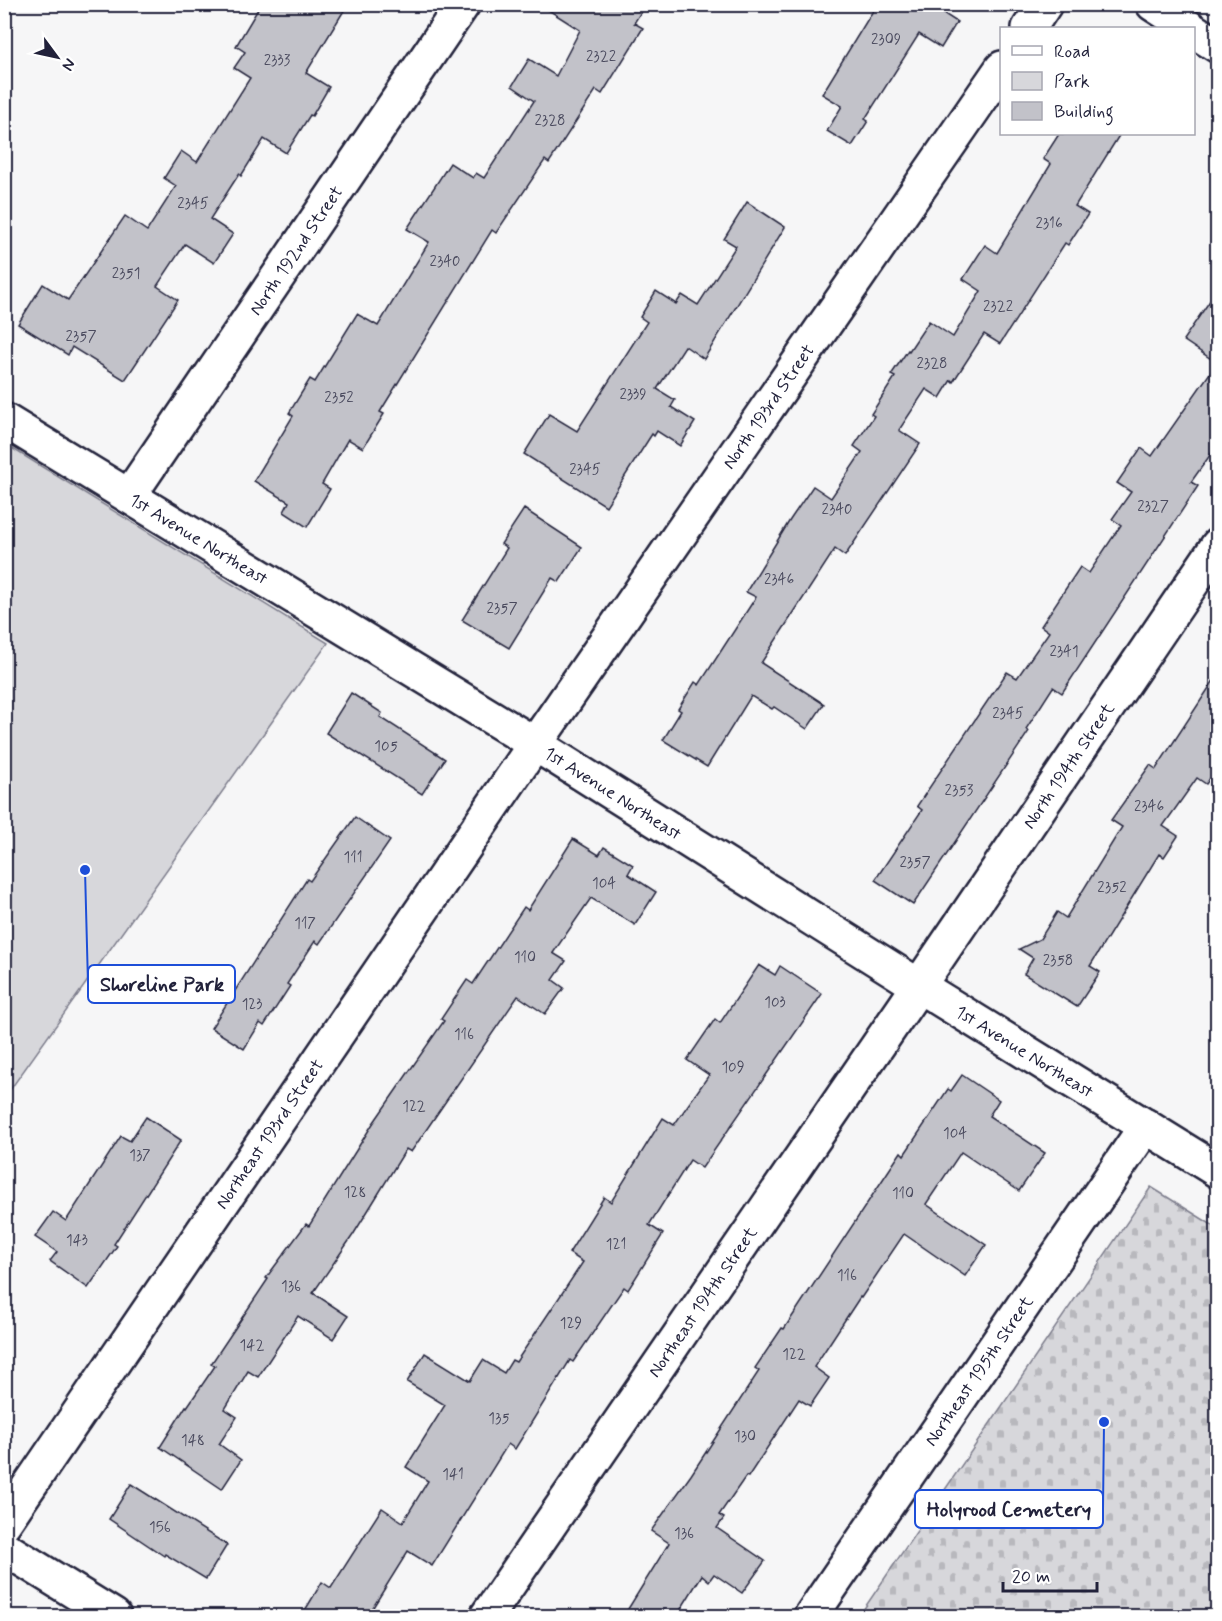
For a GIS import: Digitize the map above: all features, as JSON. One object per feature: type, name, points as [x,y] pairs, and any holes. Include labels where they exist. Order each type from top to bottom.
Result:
[{"type":"street","name":"North 192nd Street","points":[[129,496],[463,4]]},
{"type":"street","points":[[1030,27],[1046,4]]},
{"type":"street","points":[[1153,4],[1188,27]]},
{"type":"street","points":[[1195,32],[1218,46]]},
{"type":"street","name":"North 193rd Street","points":[[535,744],[1000,71]]},
{"type":"street","name":"1st Avenue Northeast","points":[[4,420],[535,744],[1218,1171]]},
{"type":"street","name":"North 194th Street","points":[[919,986],[1218,545]]},
{"type":"street","name":"Northeast 193rd Street","points":[[4,1523],[535,744]]},
{"type":"street","name":"Northeast 194th Street","points":[[487,1617],[919,986]]},
{"type":"street","name":"Northeast 195th Street","points":[[811,1617],[1146,1126]]},
{"type":"street","points":[[4,1548],[114,1617]]},
{"type":"green space","points":[[5,444],[328,643],[5,1097]]},
{"type":"green space","points":[[1151,1187],[1217,1228],[1217,1616],[859,1616]]},
{"type":"building","points":[[261,4],[348,4],[306,73],[329,87],[312,116],[310,115],[286,153],[264,139],[210,219],[233,234],[214,263],[185,244],[157,286],[178,300],[125,380],[72,347],[68,355],[18,324],[43,284],[68,300],[125,216],[147,231],[176,186],[164,178],[181,151],[197,162],[250,78],[234,68],[245,52],[236,46]]},
{"type":"building","points":[[539,4],[646,4],[634,23],[643,28],[602,94],[596,90],[549,163],[545,160],[496,233],[492,230],[380,412],[384,414],[363,448],[348,439],[322,484],[330,489],[307,527],[284,512],[289,502],[254,481],[293,416],[289,413],[310,379],[315,382],[357,314],[378,326],[429,242],[407,229],[450,163],[473,178],[476,173],[484,178],[534,101],[512,86],[529,59],[556,76],[580,30]]},
{"type":"building","points":[[877,4],[929,4],[957,22],[941,48],[919,34],[865,119],[868,121],[852,146],[827,131],[842,106],[822,94]]},
{"type":"building","points":[[1058,135],[1119,135],[1075,206],[1088,214],[1068,245],[1065,243],[1000,344],[984,334],[940,398],[926,389],[899,430],[920,444],[845,556],[835,549],[761,663],[824,704],[807,729],[774,707],[772,709],[751,696],[707,767],[663,740],[681,711],[678,709],[695,682],[699,685],[756,597],[746,592],[813,486],[831,498],[862,452],[854,446],[874,416],[871,414],[895,377],[891,375],[929,321],[953,337],[981,291],[963,279],[985,245],[997,253],[1051,164],[1043,159]]},
{"type":"building","points":[[747,202],[785,227],[704,359],[685,346],[657,389],[675,400],[671,407],[695,422],[680,446],[657,431],[654,436],[652,434],[606,506],[524,454],[549,414],[577,431],[647,322],[640,317],[656,291],[676,304],[682,295],[698,305],[736,246],[724,239]]},
{"type":"building","points":[[1218,289],[1218,444],[1191,482],[1198,486],[1062,693],[1053,687],[1026,729],[1029,731],[913,905],[875,880],[922,810],[917,806],[1007,672],[1017,678],[1049,632],[1041,626],[1080,567],[1089,573],[1121,525],[1112,519],[1131,492],[1117,483],[1141,448],[1152,456],[1217,363],[1183,340]]},
{"type":"building","points":[[524,509],[582,547],[559,582],[552,578],[509,648],[462,620],[507,548],[501,544]]},
{"type":"building","points":[[1218,674],[1218,767],[1206,784],[1197,778],[1163,826],[1178,836],[1164,857],[1159,854],[1090,966],[1100,972],[1077,1007],[1024,974],[1033,958],[1019,949],[1040,939],[1057,912],[1066,918],[1122,827],[1111,820],[1150,765],[1156,769]]},
{"type":"building","points":[[351,693],[382,713],[380,717],[445,759],[422,794],[326,733]]},
{"type":"building","points":[[355,817],[390,841],[319,944],[315,941],[287,984],[290,986],[264,1026],[260,1023],[244,1049],[211,1028],[307,879],[310,881]]},
{"type":"building","points":[[573,839],[599,855],[604,847],[633,865],[628,874],[656,892],[635,925],[591,898],[553,953],[566,961],[553,980],[564,988],[545,1014],[518,996],[411,1152],[406,1149],[353,1235],[313,1293],[348,1316],[333,1339],[298,1316],[258,1377],[248,1371],[225,1409],[237,1417],[219,1444],[241,1460],[222,1489],[160,1447],[215,1366],[211,1364],[268,1279],[266,1278],[306,1224],[309,1226],[372,1125],[444,1021],[441,1019],[467,980],[473,984],[524,907],[528,910]]},
{"type":"building","points":[[759,965],[775,975],[780,966],[822,994],[702,1168],[690,1160],[649,1225],[663,1234],[628,1290],[624,1287],[573,1362],[570,1360],[515,1449],[508,1444],[432,1566],[408,1551],[367,1617],[301,1617],[322,1582],[331,1588],[382,1508],[403,1522],[428,1481],[406,1467],[445,1405],[407,1382],[425,1353],[470,1381],[483,1360],[504,1373],[512,1360],[516,1362],[583,1262],[569,1253],[604,1197],[611,1202],[663,1118],[674,1125],[709,1075],[687,1060],[715,1019],[720,1023]]},
{"type":"building","points":[[962,1075],[999,1100],[989,1116],[1045,1153],[1019,1191],[961,1152],[926,1204],[986,1245],[965,1276],[904,1234],[860,1297],[814,1367],[829,1378],[810,1406],[799,1399],[748,1477],[746,1476],[719,1515],[724,1518],[717,1528],[765,1561],[742,1593],[714,1574],[709,1581],[702,1575],[676,1617],[623,1617],[669,1543],[651,1531],[691,1475],[759,1371],[755,1368],[782,1328],[784,1329],[901,1152],[904,1155],[948,1089],[951,1091]]},
{"type":"building","points":[[146,1117],[181,1140],[114,1244],[117,1246],[88,1288],[50,1261],[57,1252],[35,1237],[53,1212],[66,1221],[121,1136],[130,1141]]},
{"type":"building","points":[[131,1484],[227,1545],[206,1579],[165,1554],[164,1556],[109,1519]]},
{"type":"place","name":"Shoreline Park","points":[[85,870]]},
{"type":"place","name":"Holyrood Cemetery","points":[[1104,1422]]}]
